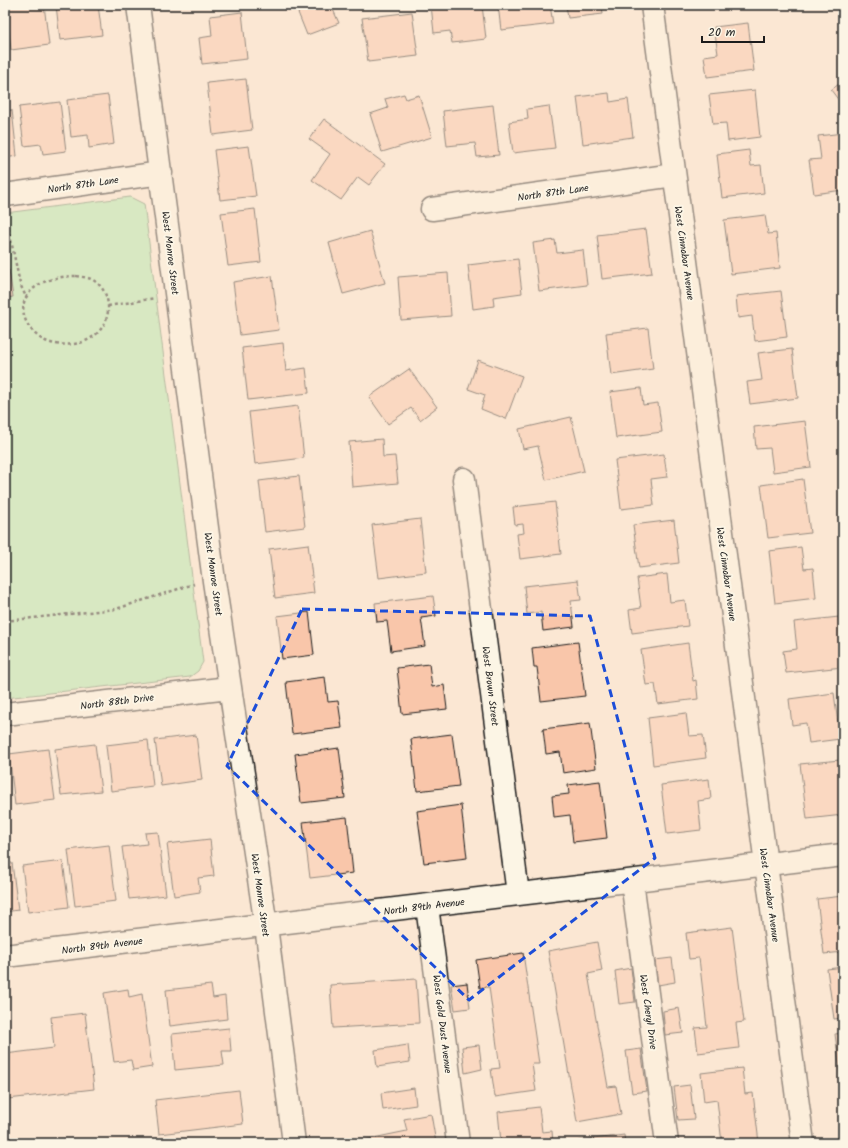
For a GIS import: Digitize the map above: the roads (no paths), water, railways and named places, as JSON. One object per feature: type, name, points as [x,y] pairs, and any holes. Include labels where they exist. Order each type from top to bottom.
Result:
[{"type":"street","name":"West Monroe Street","points":[[138,5],[214,581],[266,926],[294,1143]]},
{"type":"street","name":"West Cinnabar Avenue","points":[[652,5],[803,1143]]},
{"type":"street","name":"North 87th Lane","points":[[5,204],[161,173]]},
{"type":"street","name":"North 87th Lane","points":[[432,209],[674,175]]},
{"type":"street","name":"West Brown Street","points":[[464,479],[518,894]]},
{"type":"street","name":"North 88th Drive","points":[[5,714],[229,688]]},
{"type":"street","name":"North 89th Avenue","points":[[5,956],[266,926],[843,855]]},
{"type":"street","name":"West Cheryl Drive","points":[[632,881],[667,1143]]},
{"type":"street","name":"West Gold Dust Avenue","points":[[428,906],[458,1143]]}]
